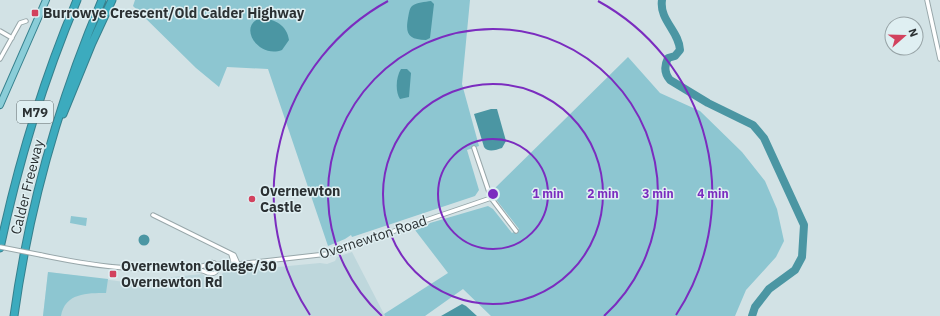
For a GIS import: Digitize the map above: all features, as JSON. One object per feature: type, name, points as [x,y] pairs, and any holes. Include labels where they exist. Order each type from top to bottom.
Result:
[{"type":"highway","name":"Calder Freeway","points":[[0,248],[13,188],[30,129],[48,73],[77,0]]},
{"type":"highway","name":"Calder Freeway","points":[[14,316],[22,265],[36,198],[63,99],[102,0]]},
{"type":"highway","points":[[36,198],[63,114],[88,50],[112,0]]},
{"type":"main road","points":[[0,105],[46,0]]},
{"type":"street","points":[[927,0],[940,59]]},
{"type":"street","points":[[0,59],[20,24],[26,21]]},
{"type":"street","points":[[0,32],[12,38]]},
{"type":"street","points":[[474,148],[491,198],[516,231]]},
{"type":"street","name":"Overnewton Road","points":[[215,264],[236,265],[328,253],[491,198]]},
{"type":"street","points":[[153,215],[236,256],[236,265]]},
{"type":"street","points":[[0,248],[115,268],[191,269],[213,274],[217,271],[215,264],[210,263],[191,269]]},
{"type":"street","points":[[207,265],[206,269],[208,273]]},
{"type":"street","name":"Overnewton Road","points":[[217,271],[229,265]]},
{"type":"shaded area","points":[[135,0],[470,0],[462,84],[479,146],[467,150],[479,190],[475,196],[352,237],[351,235],[328,246],[268,69],[227,67],[219,87],[196,68],[133,6]]},
{"type":"shaded area","points":[[431,1],[434,4],[430,38],[426,40],[416,39],[410,35],[407,28],[410,9],[412,6],[421,2]]},
{"type":"shaded area","points":[[260,18],[275,21],[286,30],[289,40],[282,50],[274,52],[266,50],[254,41],[250,28],[253,22]]},
{"type":"shaded area","points":[[628,57],[660,93],[700,111],[742,152],[765,181],[777,209],[784,241],[776,257],[746,290],[735,316],[491,316],[463,289],[425,316],[385,316],[384,314],[448,273],[415,230],[427,226],[430,223],[488,206],[493,209],[512,233],[519,229],[495,198],[492,191]]},
{"type":"shaded area","points":[[401,69],[407,69],[411,73],[409,97],[400,99],[397,92],[397,84]]},
{"type":"shaded area","points":[[491,109],[497,109],[506,141],[502,148],[488,150],[484,147],[474,114]]},
{"type":"shaded area","points":[[71,216],[87,218],[86,226],[70,223]]},
{"type":"shaded area","points":[[144,234],[148,236],[150,240],[148,244],[144,246],[140,244],[138,240],[140,236]]},
{"type":"shaded area","points":[[352,252],[385,316],[43,316],[48,272],[125,282],[202,274],[211,282],[217,279],[224,272],[320,263],[327,264],[335,261],[337,257]]},
{"type":"shaded area","points":[[48,272],[108,279],[106,293],[92,293],[78,296],[67,303],[63,308],[61,316],[43,316]]},
{"type":"shaded area","points":[[462,304],[477,316],[441,316]]},
{"type":"waterway","points":[[662,0],[663,14],[679,43],[680,50],[675,56],[668,58],[665,67],[668,77],[670,80],[708,103],[753,125],[764,138],[804,225],[802,257],[795,270],[769,289],[755,307],[752,316]]},
{"type":"place","name":"Burrowye Crescent/Old Calder Highway","points":[[35,13]]},
{"type":"place","name":"Overnewton Castle","points":[[252,199]]},
{"type":"place","name":"Overnewton College/30 Overnewton Rd","points":[[113,274]]}]
